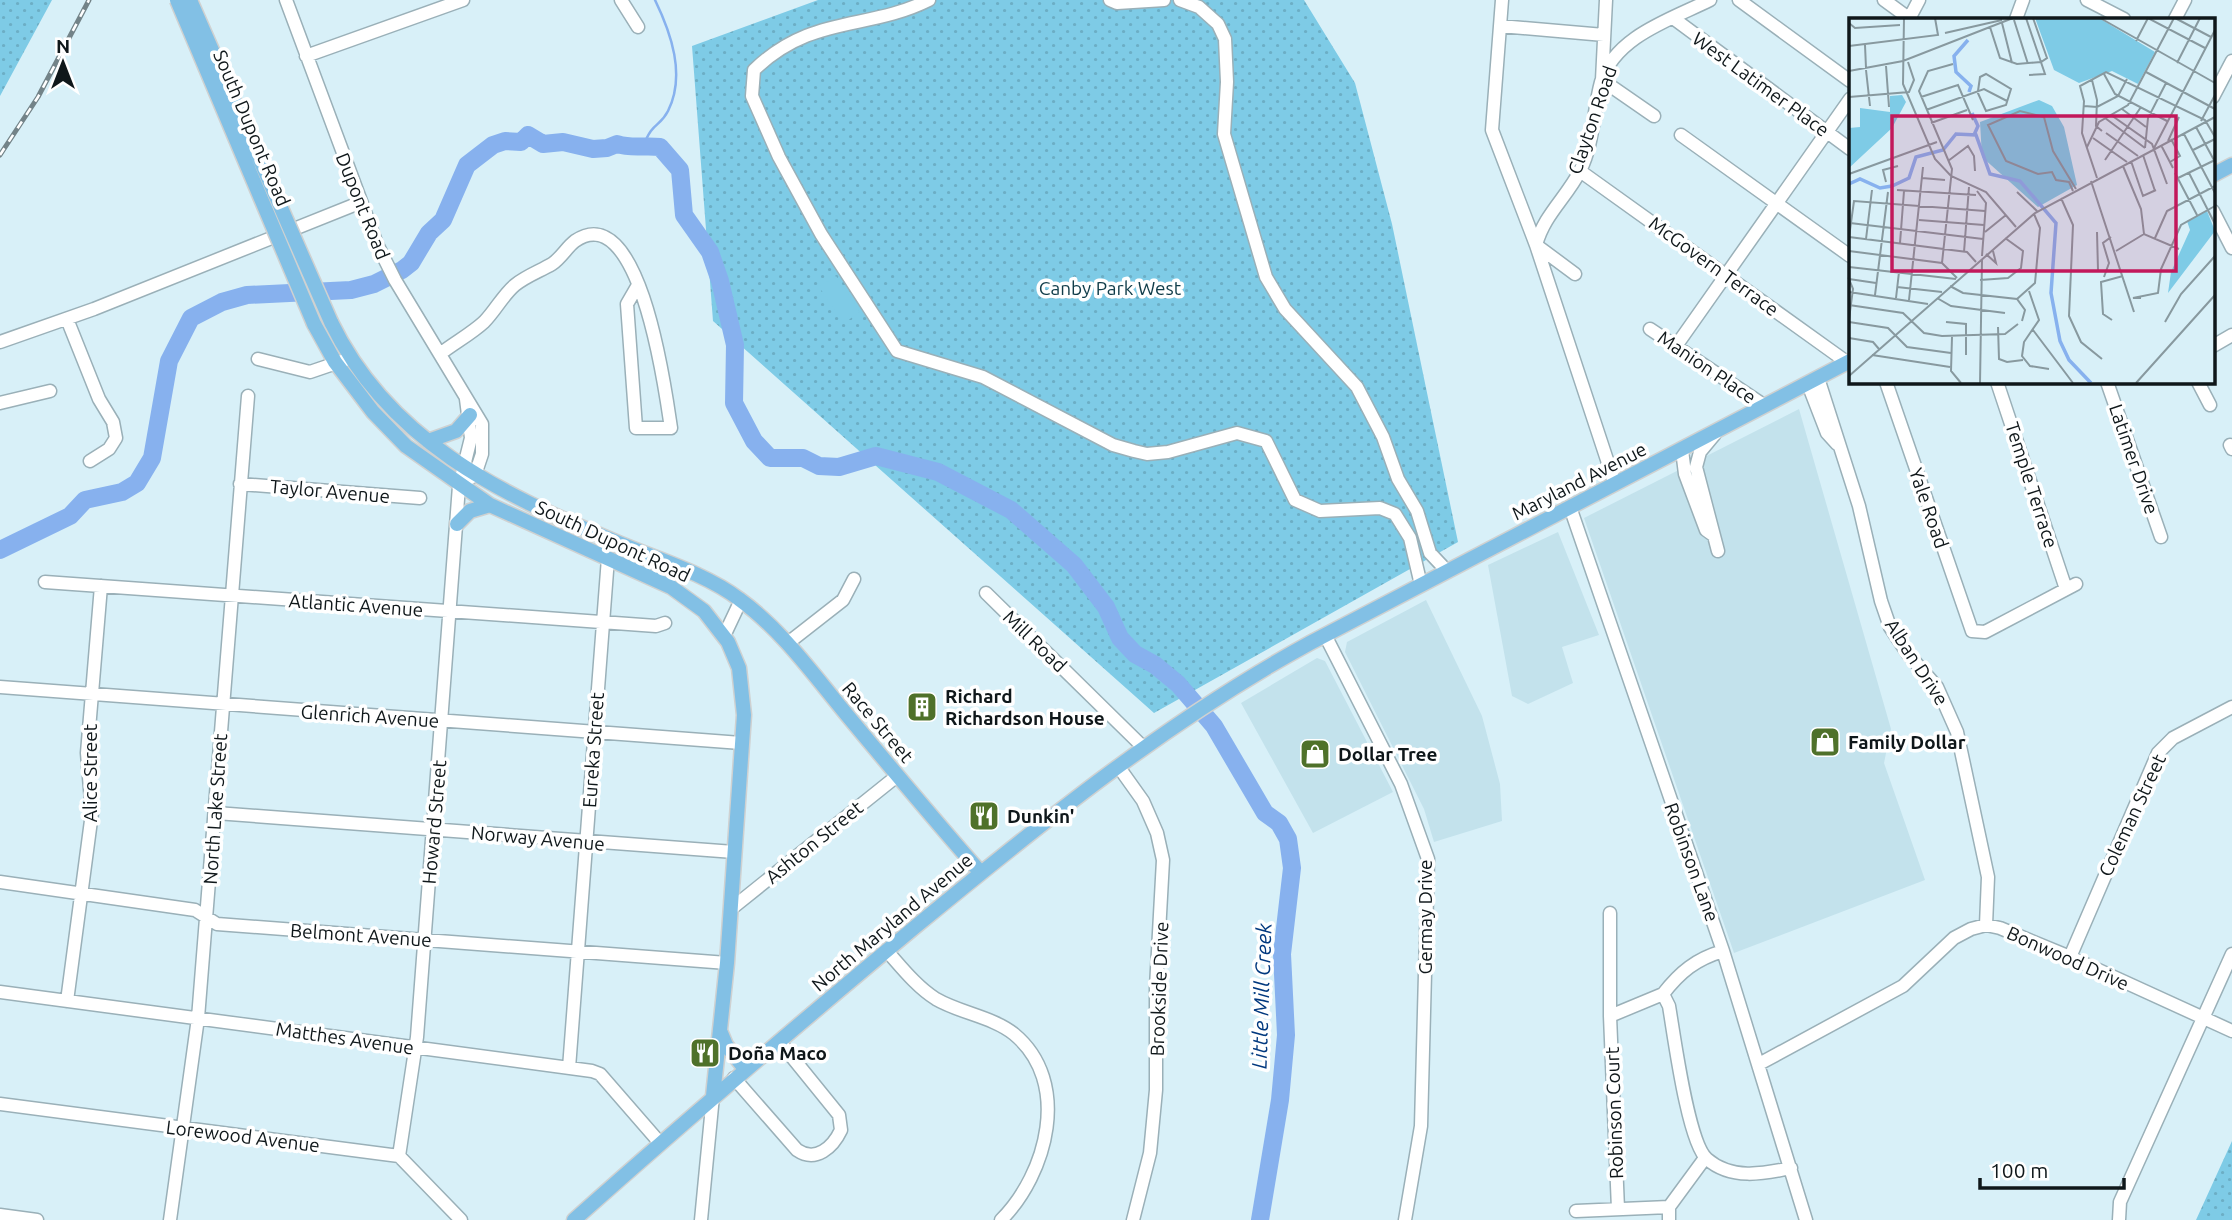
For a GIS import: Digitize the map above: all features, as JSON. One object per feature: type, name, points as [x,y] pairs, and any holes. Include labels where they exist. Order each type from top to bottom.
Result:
[{"type":"main road","name":"South Dupont Road","points":[[177,0],[314,324],[335,362],[390,430],[458,486],[489,505],[671,587],[693,601],[724,636],[740,667],[743,687],[741,743],[731,909],[713,1096]]},
{"type":"main road","name":"South Dupont Road","points":[[190,0],[331,323],[351,358],[394,409],[461,467],[498,490],[663,561],[741,600]]},
{"type":"main road","points":[[2214,174],[2232,165]]},
{"type":"main road","name":"Maryland Avenue","points":[[1325,635],[1849,362]]},
{"type":"main road","points":[[428,441],[456,431],[470,415]]},
{"type":"main road","points":[[457,524],[470,512],[489,505]]},
{"type":"main road","points":[[541,528],[562,530],[590,542],[605,538]]},
{"type":"main road","name":"Race Street","points":[[741,600],[788,643],[981,873]]},
{"type":"main road","name":"North Maryland Avenue","points":[[574,1220],[739,1074],[981,873],[1118,766],[1221,696],[1325,635]]},
{"type":"main road","points":[[719,1028],[739,1074]]},
{"type":"street","name":"Dupont Road","points":[[286,0],[359,203],[387,265],[466,399],[477,413],[484,435],[475,475]]},
{"type":"street","points":[[306,55],[463,0]]},
{"type":"street","points":[[621,0],[638,27]]},
{"type":"street","points":[[929,0],[902,10],[809,33],[775,49],[754,70],[752,96],[779,157],[821,234],[897,351],[983,377],[1113,445],[1147,454],[1168,453],[1237,433],[1260,438],[1266,441],[1295,500],[1320,511],[1380,508],[1395,514],[1410,538],[1422,584]]},
{"type":"street","points":[[1110,0],[1117,3],[1164,0]]},
{"type":"street","points":[[1180,0],[1199,7],[1218,24],[1225,39],[1227,82],[1224,134],[1266,277],[1284,309],[1357,387],[1383,437],[1398,479],[1417,511],[1430,553],[1447,571]]},
{"type":"street","points":[[1502,0],[1492,130],[1536,245],[1615,484]]},
{"type":"street","points":[[1606,0],[1602,80],[1654,116]]},
{"type":"street","name":"Clayton Road","points":[[1536,245],[1544,220],[1580,171],[1592,131],[1602,80],[1625,44],[1710,0]]},
{"type":"street","points":[[1739,0],[1849,80]]},
{"type":"street","points":[[1884,0],[1908,18]]},
{"type":"street","points":[[1910,18],[1919,0]]},
{"type":"street","points":[[2016,18],[2023,0]]},
{"type":"street","points":[[2087,0],[2122,18]]},
{"type":"street","points":[[2176,18],[2185,0]]},
{"type":"street","name":"West Latimer Place","points":[[1673,18],[1849,148]]},
{"type":"street","points":[[1500,26],[1604,35]]},
{"type":"street","points":[[2214,95],[2232,61]]},
{"type":"street","points":[[1676,346],[1849,100]]},
{"type":"street","points":[[1681,135],[1849,255]]},
{"type":"street","name":"McGovern Terrace","points":[[1580,171],[1849,362]]},
{"type":"street","points":[[0,342],[67,319],[359,203]]},
{"type":"street","points":[[2214,213],[2232,248]]},
{"type":"street","points":[[440,354],[484,322],[514,286],[554,263],[576,241],[600,237],[609,240],[627,263],[638,285],[650,310],[671,428],[636,428],[627,304],[638,285]]},
{"type":"street","points":[[1536,245],[1575,274]]},
{"type":"street","points":[[67,319],[99,399],[113,422],[116,438],[109,449],[90,461]]},
{"type":"street","name":"Manion Place","points":[[1650,329],[1765,406]]},
{"type":"street","points":[[2214,345],[2232,335]]},
{"type":"street","points":[[258,359],[310,372],[351,358]]},
{"type":"street","name":"Alban Drive","points":[[1813,381],[1827,433],[1837,444],[1859,506],[1881,601],[1890,626],[1908,654],[1937,687],[1957,732],[1988,877],[1986,925]]},
{"type":"street","name":"Yale Road","points":[[1886,383],[1970,628],[1975,633],[1985,632],[2071,587]]},
{"type":"street","name":"Temple Terrace","points":[[1997,383],[2071,587]]},
{"type":"street","name":"Latimer Drive","points":[[2107,383],[2161,537]]},
{"type":"street","points":[[2199,383],[2210,405]]},
{"type":"street","points":[[0,403],[50,391]]},
{"type":"street","name":"North Lake Street","points":[[170,1220],[198,1018],[247,396]]},
{"type":"street","name":"Dupont Road","points":[[458,486],[471,438],[466,399]]},
{"type":"street","points":[[1718,551],[1713,535],[1714,527],[1696,467],[1700,452],[1724,427]]},
{"type":"street","points":[[1682,450],[1685,474],[1693,496],[1706,530],[1713,535]]},
{"type":"street","points":[[458,486],[475,475]]},
{"type":"street","name":"Taylor Avenue","points":[[240,484],[420,498]]},
{"type":"street","name":"Howard Street","points":[[400,1156],[415,1048],[458,486]]},
{"type":"street","name":"Robinson Lane","points":[[1570,507],[1723,951],[1806,1220]]},
{"type":"street","name":"Eureka Street","points":[[569,1068],[608,558]]},
{"type":"street","points":[[788,643],[843,600],[854,579]]},
{"type":"street","name":"Atlantic Avenue","points":[[45,583],[656,626],[665,623]]},
{"type":"street","name":"Alice Street","points":[[67,1001],[92,813],[87,753],[101,586]]},
{"type":"street","name":"Mill Road","points":[[986,593],[1144,748]]},
{"type":"street","points":[[724,636],[741,600]]},
{"type":"street","name":"Germay Drive","points":[[1325,635],[1401,784],[1428,859],[1421,1126],[1405,1220]]},
{"type":"street","name":"Glenrich Avenue","points":[[0,687],[741,743]]},
{"type":"street","name":"Coleman Street","points":[[2070,957],[2158,753],[2173,738],[2232,707]]},
{"type":"street","name":"Brookside Drive","points":[[1118,766],[1143,801],[1157,833],[1163,860],[1156,987],[1156,1090],[1150,1153],[1133,1220]]},
{"type":"street","name":"Ashton Street","points":[[731,909],[898,776]]},
{"type":"street","name":"Norway Avenue","points":[[216,813],[734,852]]},
{"type":"street","name":"Belmont Avenue","points":[[0,882],[195,910],[217,924],[727,963]]},
{"type":"street","name":"Robinson Court","points":[[1610,913],[1610,1016],[1618,1209]]},
{"type":"street","name":"Bonwood Drive","points":[[1759,1064],[1903,986],[1954,938],[1986,925],[2000,928],[2070,957],[2232,1031]]},
{"type":"street","points":[[887,951],[928,993],[1013,1034],[1036,1060],[1047,1086],[1044,1150],[1019,1197],[1001,1220]]},
{"type":"street","points":[[1610,1016],[1662,994],[1681,971],[1723,951]]},
{"type":"street","points":[[2119,1220],[2120,1202],[2232,954]]},
{"type":"street","name":"Matthes Avenue","points":[[0,992],[600,1074],[660,1143]]},
{"type":"street","points":[[1662,994],[1669,1006],[1691,1124],[1705,1158],[1723,1168],[1748,1175],[1791,1168]]},
{"type":"street","points":[[739,1074],[797,1150],[803,1154],[816,1154],[830,1147],[841,1129],[839,1115],[779,1041]]},
{"type":"street","name":"South Dupont Road","points":[[701,1220],[713,1096]]},
{"type":"street","name":"Lorewood Avenue","points":[[0,1104],[400,1156]]},
{"type":"street","points":[[400,1156],[461,1220]]},
{"type":"street","points":[[1576,1211],[1618,1209],[1669,1213],[1705,1158]]},
{"type":"street","points":[[0,1215],[37,1220]]},
{"type":"shaded area","points":[[1799,409],[1891,729],[1884,763],[1925,880],[1734,953],[1584,518]]},
{"type":"shaded area","points":[[1558,532],[1599,635],[1562,647],[1573,683],[1528,704],[1512,696],[1488,565]]},
{"type":"shaded area","points":[[1426,600],[1482,716],[1500,784],[1502,821],[1434,842],[1424,809],[1345,652],[1347,642]]},
{"type":"shaded area","points":[[1317,658],[1325,661],[1393,792],[1313,833],[1241,703]]},
{"type":"green space","points":[[0,0],[52,0],[0,96]]},
{"type":"green space","name":"Canby Park West","points":[[818,0],[1304,0],[1355,83],[1392,224],[1458,542],[1154,713],[713,321],[692,46]]},
{"type":"green space","points":[[836,276],[860,312],[844,323],[819,287]]},
{"type":"green space","points":[[2232,1141],[2232,1220],[2196,1220]]},
{"type":"waterway","points":[[644,145],[650,132],[668,111],[676,83],[671,40],[655,0]]},
{"type":"waterway","name":"Little Mill Creek","points":[[0,550],[70,516],[85,500],[122,492],[137,483],[152,458],[169,361],[191,318],[222,302],[247,295],[351,290],[374,284],[402,270],[411,263],[429,233],[443,220],[467,165],[493,145],[505,141],[521,142],[528,135],[543,144],[563,142],[593,149],[617,144],[660,147],[680,170],[684,215],[710,252],[720,281],[735,345],[734,403],[754,441],[770,458],[803,458],[819,466],[839,467],[876,456],[938,472],[1011,510],[1074,565],[1106,607],[1120,638],[1135,654],[1155,665],[1178,684],[1214,726],[1265,813],[1279,823],[1288,839],[1292,868],[1282,954],[1286,1035],[1280,1100],[1260,1220]]},
{"type":"railway","points":[[0,155],[38,97],[89,0]]},
{"type":"place","name":"Richard Richardson House","points":[[922,707]]},
{"type":"place","name":"Family Dollar","points":[[1825,742]]},
{"type":"place","name":"Dollar Tree","points":[[1315,754]]},
{"type":"place","name":"Dunkin'","points":[[984,816]]},
{"type":"place","name":"Doña Maco","points":[[705,1053]]}]
